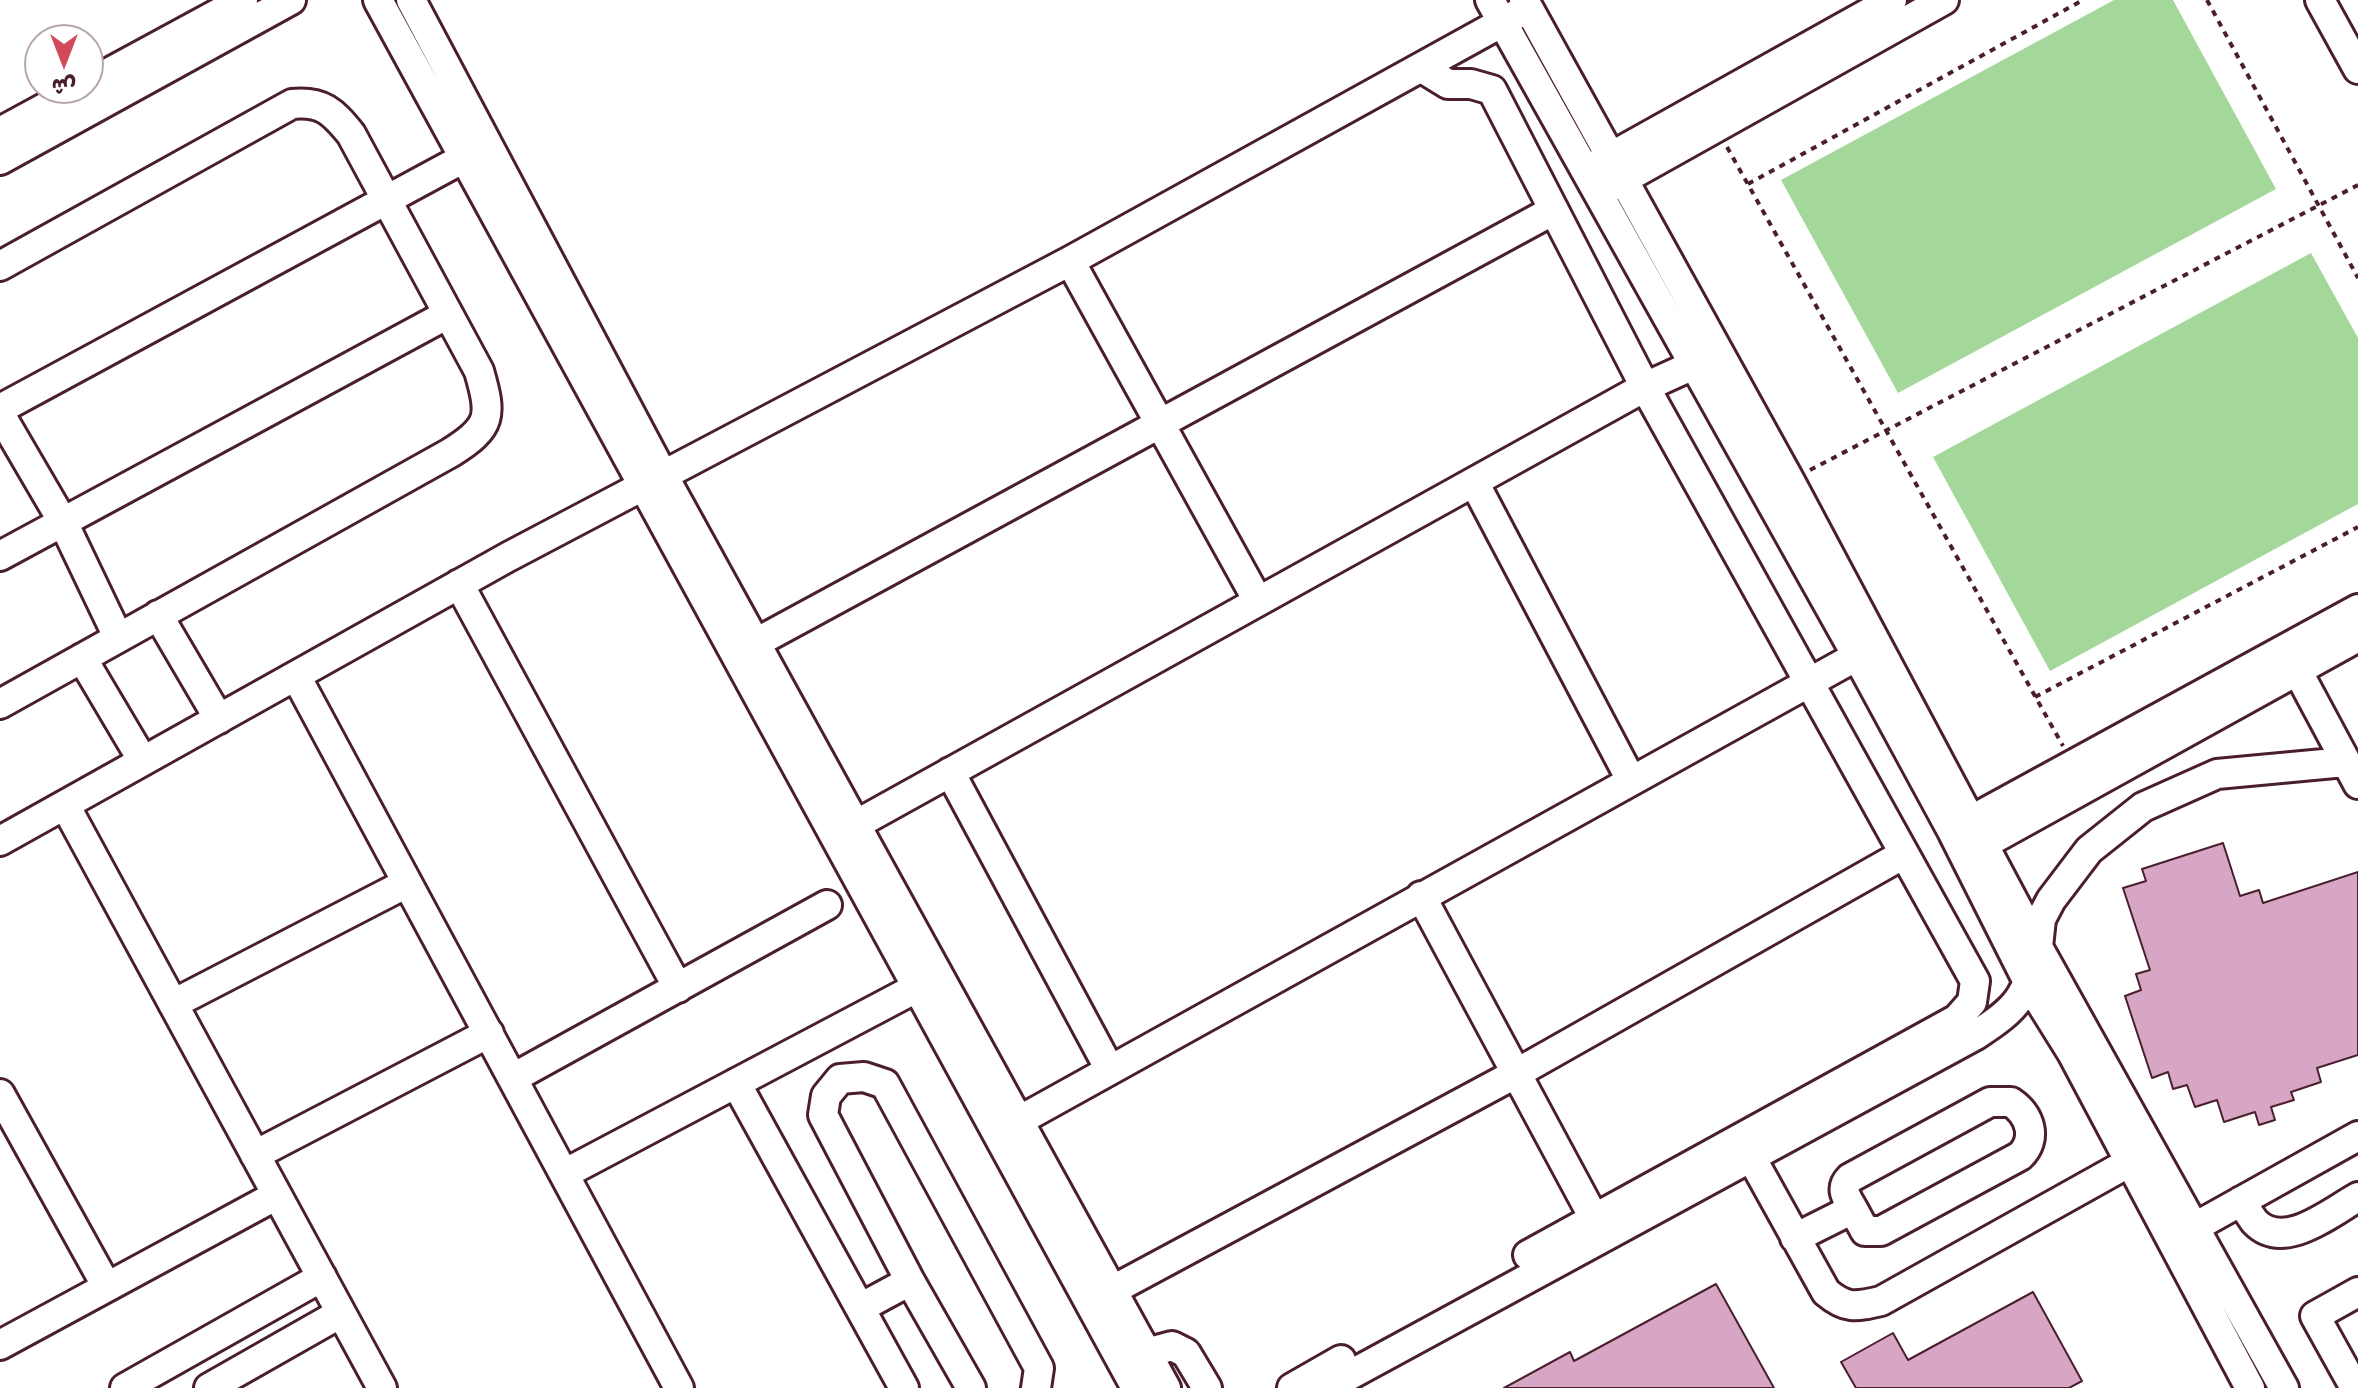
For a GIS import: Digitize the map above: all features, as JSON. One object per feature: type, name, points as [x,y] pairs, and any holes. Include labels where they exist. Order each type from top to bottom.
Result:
[{"type":"lane","points":[[104,75],[243,0]]},
{"type":"lane","points":[[0,160],[291,0]]},
{"type":"lane","points":[[378,0],[464,158],[652,480],[1101,1297],[1136,1388]]},
{"type":"lane","points":[[411,0],[652,480]]},
{"type":"lane","points":[[1591,182],[1892,0]]},
{"type":"lane","points":[[1616,168],[1716,127],[1944,0]]},
{"type":"lane","points":[[2320,0],[2358,69]]},
{"type":"lane","points":[[0,841],[459,584],[1070,261],[1422,68],[1496,10],[1526,4],[1616,168],[1707,359],[1857,656],[2038,947],[2130,1162],[2183,1233],[2284,1388]]},
{"type":"lane","points":[[1496,10],[1591,182],[1790,481],[1967,837],[2029,984],[2083,1050],[2183,1233],[2250,1388]]},
{"type":"lane","points":[[1326,1388],[1957,1019],[1972,1002],[1975,981],[1645,387],[1492,90],[1471,84],[1448,84],[1422,68]]},
{"type":"lane","points":[[0,266],[292,104],[306,103],[334,113],[351,134],[479,371],[489,415],[482,430],[450,453],[0,704]]},
{"type":"lane","points":[[0,132],[52,104]]},
{"type":"lane","points":[[118,637],[63,522],[0,411],[464,158]]},
{"type":"lane","points":[[745,649],[1554,210]]},
{"type":"lane","points":[[1070,261],[1258,601]]},
{"type":"lane","points":[[0,556],[448,314]]},
{"type":"lane","points":[[845,830],[1645,387],[1707,359]]},
{"type":"lane","points":[[1474,482],[1631,780]]},
{"type":"lane","points":[[459,584],[678,988]]},
{"type":"lane","points":[[1967,837],[2291,660],[2358,609]]},
{"type":"lane","points":[[158,615],[219,719]]},
{"type":"lane","points":[[1967,837],[2074,766],[2291,660],[2358,637]]},
{"type":"lane","points":[[1008,1127],[1857,656]]},
{"type":"lane","points":[[82,658],[143,761]]},
{"type":"lane","points":[[1292,1388],[1598,1227],[1751,1157],[1976,1035],[2016,1005],[2029,984],[2041,919],[2051,900],[2089,850],[2143,807],[2217,774],[2351,773],[2291,660]]},
{"type":"lane","points":[[296,676],[679,1388]]},
{"type":"lane","points":[[950,772],[1110,1070]]},
{"type":"lane","points":[[65,805],[382,1388]]},
{"type":"lane","points":[[845,830],[918,987],[1008,1127]]},
{"type":"lane","points":[[1101,1297],[1517,1073],[1904,854]]},
{"type":"lane","points":[[173,1004],[407,883]]},
{"type":"lane","points":[[1421,896],[1598,1227]]},
{"type":"lane","points":[[513,1078],[827,905]]},
{"type":"lane","points":[[564,1174],[918,987]]},
{"type":"lane","points":[[255,1155],[489,1033]]},
{"type":"lane","points":[[971,1388],[910,1281],[823,1115],[826,1096],[840,1079],[864,1077],[885,1084],[1039,1368],[1036,1388]]},
{"type":"lane","points":[[736,1083],[904,1388]]},
{"type":"lane","points":[[0,1094],[107,1287]]},
{"type":"lane","points":[[1990,1102],[2011,1102],[2026,1116],[2031,1138],[2028,1148],[2020,1156],[1881,1231],[1865,1231],[1853,1209],[1843,1190],[1845,1183],[1990,1102]]},
{"type":"lane","points":[[2183,1233],[2358,1136]]},
{"type":"lane","points":[[1751,1157],[1826,1292],[1840,1303],[1858,1307],[1881,1301],[2130,1162]]},
{"type":"lane","points":[[0,1345],[277,1195]]},
{"type":"lane","points":[[2241,1201],[2256,1224],[2273,1233],[2295,1232],[2358,1197]]},
{"type":"lane","points":[[1795,1238],[1853,1209]]},
{"type":"lane","points":[[125,1388],[322,1277]]},
{"type":"lane","points":[[860,1308],[910,1281]]},
{"type":"lane","points":[[2355,1388],[2315,1316],[2358,1292]]},
{"type":"lane","points":[[1101,1297],[1146,1353],[1166,1388]]},
{"type":"lane","points":[[209,1388],[341,1313]]},
{"type":"lane","points":[[1146,1353],[1172,1346],[1186,1353],[1207,1388]]},
{"type":"path","points":[[1748,184],[2083,0]]},
{"type":"path","points":[[2207,0],[2358,278]]},
{"type":"path","points":[[1716,127],[2074,766]]},
{"type":"path","points":[[1790,481],[2358,185]]},
{"type":"path","points":[[2035,697],[2358,527]]},
{"type":"green space","points":[[2114,0],[2173,0],[2276,189],[1898,393],[1781,180]]},
{"type":"green space","points":[[2311,253],[2358,338],[2358,504],[2050,671],[1933,457]]},
{"type":"building","points":[[2223,843],[2240,896],[2259,890],[2263,903],[2358,872],[2358,1055],[2317,1068],[2321,1082],[2291,1092],[2294,1100],[2271,1107],[2275,1120],[2259,1125],[2255,1112],[2224,1122],[2217,1100],[2195,1107],[2187,1085],[2173,1089],[2168,1072],[2152,1078],[2125,996],[2141,990],[2136,974],[2150,970],[2123,888],[2146,881],[2142,869]]},
{"type":"building","points":[[1716,1284],[1774,1388],[1504,1388],[1570,1352],[1574,1361]]},
{"type":"building","points":[[2033,1292],[2082,1381],[2069,1388],[1856,1388],[1841,1362],[1893,1333],[1908,1360]]}]
